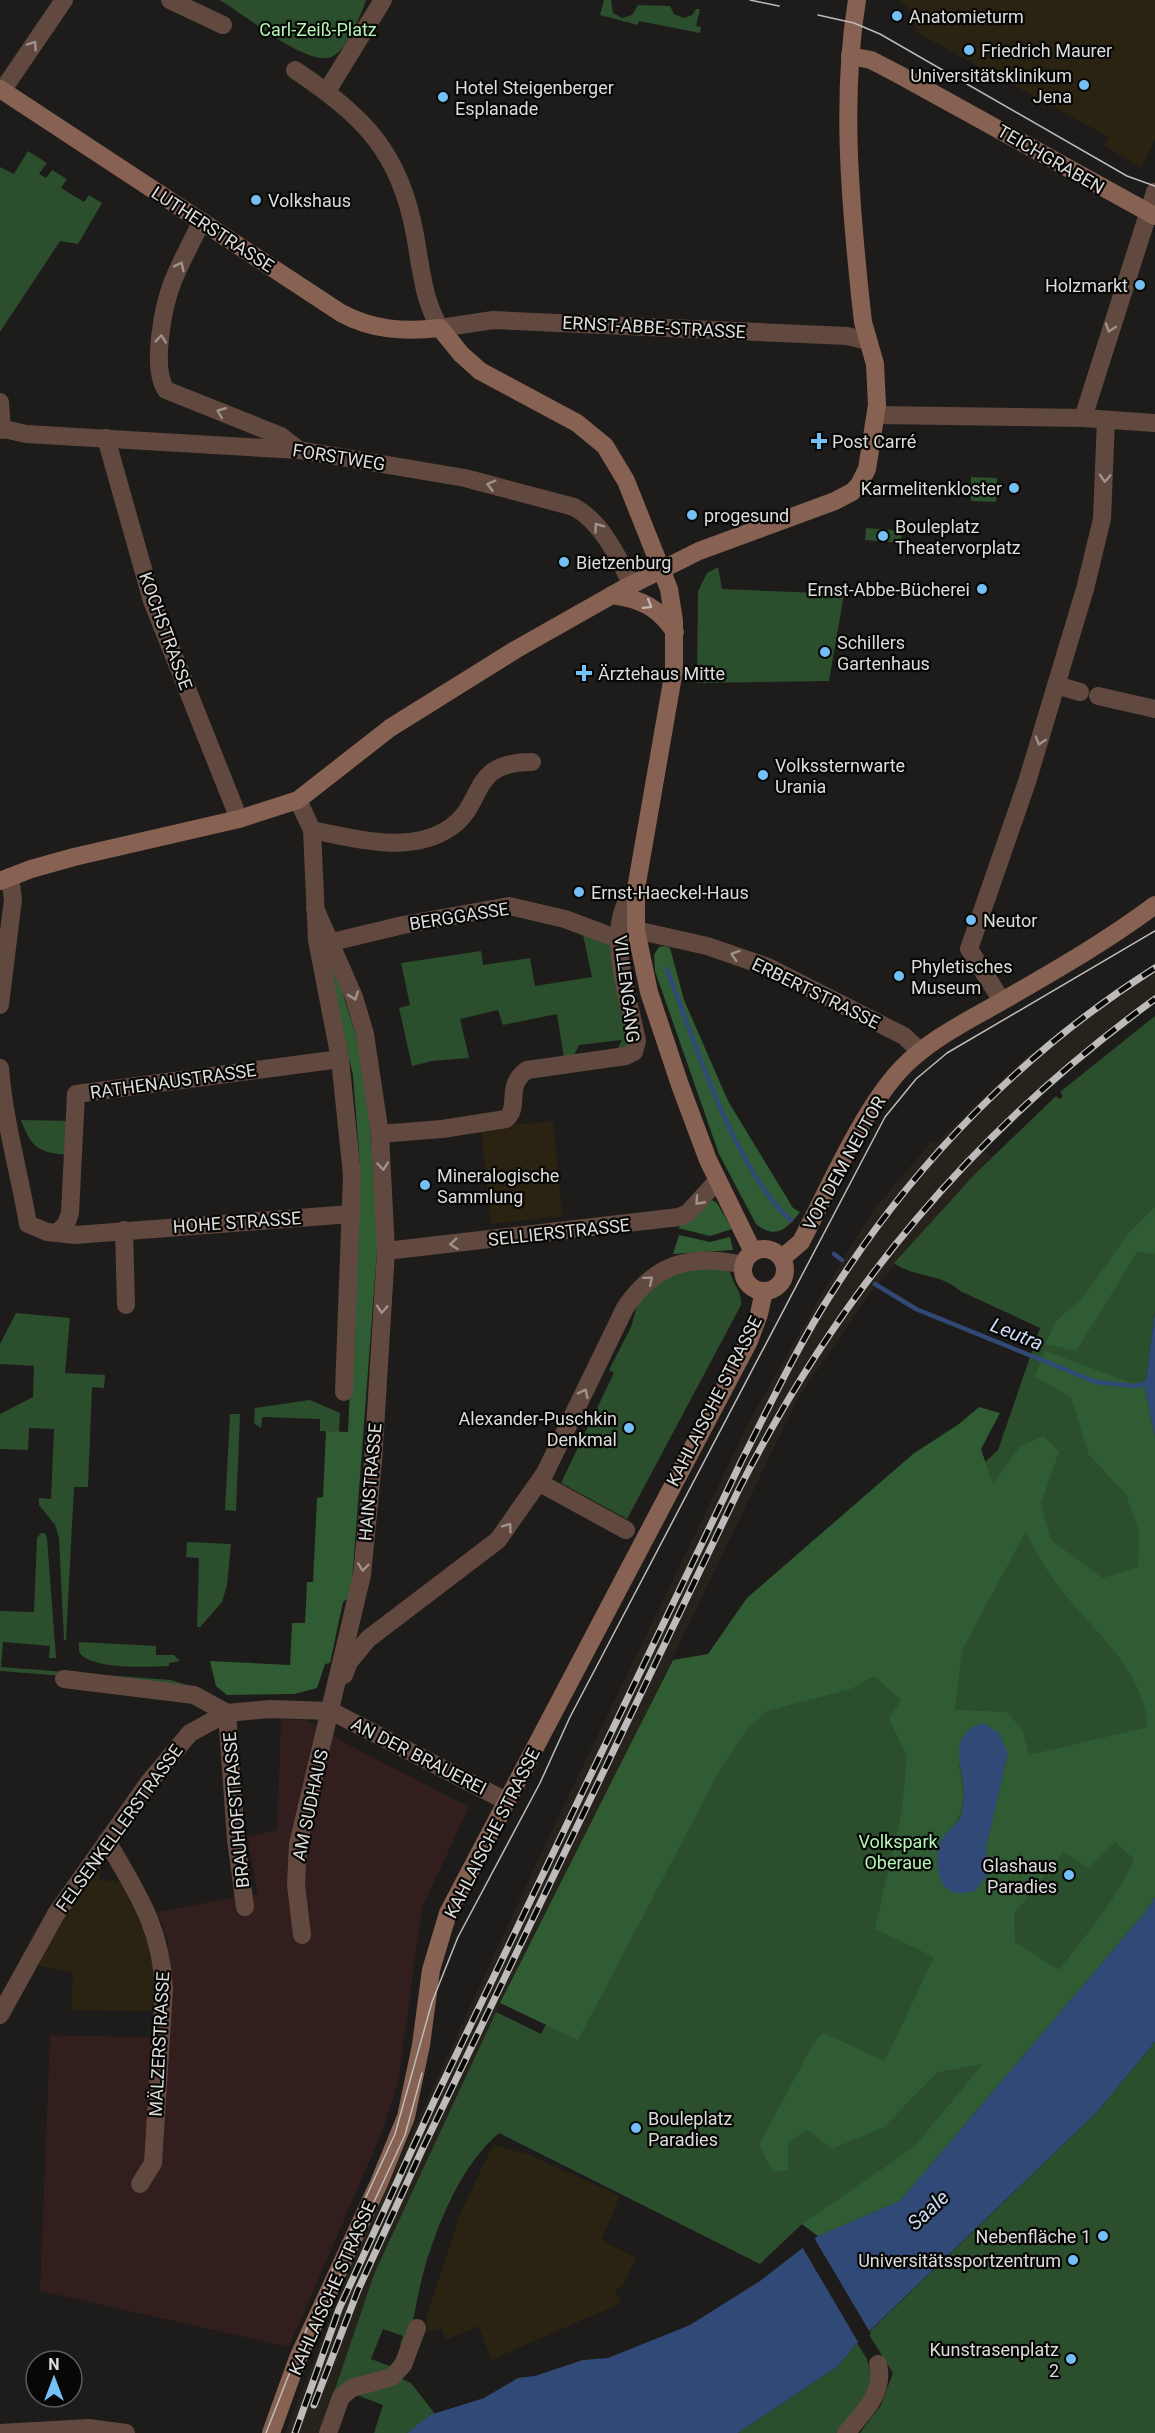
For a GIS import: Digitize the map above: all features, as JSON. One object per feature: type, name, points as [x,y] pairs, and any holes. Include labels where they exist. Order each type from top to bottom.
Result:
[{"type":"main road","points":[[5,879],[133,842],[239,819],[298,800],[390,728],[515,650],[612,595],[699,551],[835,501],[852,492],[859,485],[867,469],[876,415],[876,372],[861,304],[848,108],[850,56],[857,0]]},
{"type":"main road","name":"TEICHGRABEN","points":[[850,56],[871,60],[898,74],[1152,214]]},
{"type":"main road","name":"LUTHERSTRASSE","points":[[1,90],[352,319],[405,331],[440,328]]},
{"type":"main road","points":[[440,328],[461,354],[480,371],[577,423],[604,446],[626,480],[669,589],[675,632],[669,701],[636,889],[636,930],[653,1002],[680,1085],[748,1258],[746,1281],[754,1288],[764,1291],[774,1289],[784,1278],[786,1268],[782,1258],[769,1249],[748,1258]]},
{"type":"main road","points":[[612,595],[637,599],[651,606],[675,632]]},
{"type":"main road","name":"VOR DEM NEUTOR","points":[[782,1258],[801,1242],[881,1095],[926,1047],[1110,937],[1155,904]]},
{"type":"main road","name":"KAHLAISCHE STRASSE","points":[[271,2433],[298,2358],[379,2183],[406,2117],[421,2045],[431,1970],[448,1913],[748,1341],[759,1314],[764,1291]]},
{"type":"street","points":[[1,90],[64,0]]},
{"type":"street","points":[[171,0],[223,25]]},
{"type":"street","points":[[327,91],[383,0]]},
{"type":"street","points":[[295,70],[327,91],[364,124],[393,167],[412,222],[428,304],[440,328]]},
{"type":"street","points":[[1083,418],[1152,214],[1155,192]]},
{"type":"street","points":[[201,222],[172,283],[163,322],[158,367],[160,381],[166,390],[281,436],[299,450]]},
{"type":"street","name":"ERNST-ABBE-STRASSE","points":[[440,328],[504,320],[847,336],[868,341]]},
{"type":"street","name":"FORSTWEG","points":[[0,402],[1,429],[299,450],[465,478],[574,507],[595,522],[620,561],[632,585]]},
{"type":"street","points":[[876,415],[1083,418],[1155,423]]},
{"type":"street","points":[[1002,1001],[969,949],[1024,791],[1102,519],[1106,420]]},
{"type":"street","name":"KOCHSTRASSE","points":[[106,438],[152,601],[239,819]]},
{"type":"street","points":[[1056,685],[1155,709]]},
{"type":"street","points":[[312,830],[379,844],[403,843],[441,833],[453,826],[462,815],[486,776],[509,764],[532,762]]},
{"type":"street","points":[[298,800],[312,830],[317,940],[340,1059],[352,1175],[344,1392]]},
{"type":"street","points":[[0,1005],[13,899],[5,879]]},
{"type":"street","name":"VILLENGANG","points":[[380,1134],[442,1129],[506,1119],[512,1112],[513,1086],[527,1070],[626,1056],[634,1052],[637,1041],[618,939],[623,904],[636,889]]},
{"type":"street","name":"BERGGASSE","points":[[332,942],[404,925],[509,906],[565,919],[618,939]]},
{"type":"street","name":"HAINSTRASSE","points":[[315,908],[332,942],[354,997],[364,1034],[380,1134],[386,1251],[373,1462],[362,1575],[331,1711]]},
{"type":"street","name":"ERBERTSTRASSE","points":[[636,930],[707,946],[768,967],[926,1047]]},
{"type":"street","name":"RATHENAUSTRASSE","points":[[57,1233],[70,1213],[76,1094],[340,1059]]},
{"type":"street","name":"HOHE STRASSE","points":[[0,1068],[8,1133],[20,1172],[28,1224],[38,1229],[75,1235],[351,1214]]},
{"type":"street","name":"SELLIERSTRASSE","points":[[386,1251],[679,1217],[688,1213],[717,1181]]},
{"type":"street","points":[[124,1230],[126,1305]]},
{"type":"street","points":[[331,1711],[349,1662],[368,1639],[498,1540],[540,1483],[625,1308],[640,1287],[660,1270],[687,1262],[748,1258]]},
{"type":"street","points":[[540,1483],[626,1530]]},
{"type":"street","points":[[64,1679],[194,1695],[227,1713]]},
{"type":"street","name":"FELSENKELLERSTRASSE","points":[[0,2015],[56,1914],[149,1782],[190,1733],[227,1713],[270,1709],[331,1711]]},
{"type":"street","name":"AN DER BRAUEREI","points":[[331,1711],[506,1801]]},
{"type":"street","name":"AM SUDHAUS","points":[[302,1935],[296,1885],[298,1844],[331,1711]]},
{"type":"street","name":"BRAUHOFSTRASSE","points":[[227,1713],[236,1839],[246,1907]]},
{"type":"street","name":"MÄLZERSTRASSE","points":[[107,1841],[144,1906],[158,1940],[163,1964],[164,1989],[153,2163],[140,2184]]},
{"type":"street","points":[[328,2433],[341,2397],[352,2388],[392,2377],[404,2366],[417,2328]]},
{"type":"street","points":[[846,2433],[873,2400],[880,2380],[878,2364]]},
{"type":"street","points":[[0,2433],[88,2428],[126,2433]]},
{"type":"shaded area","name":"Universitätsklinikum Jena","points":[[899,0],[1155,0],[1155,139],[1141,168],[1104,145],[1109,137],[916,32],[912,12]]},
{"type":"shaded area","points":[[1155,964],[1155,1003],[1061,1078],[984,1150],[991,1157],[870,1293],[797,1400],[617,1773],[509,1985],[374,2274],[320,2433],[285,2433],[356,2253],[551,1832],[751,1418],[824,1290],[874,1209],[932,1141],[936,1143],[1030,1053],[1033,1055],[1108,996]]},
{"type":"shaded area","points":[[553,1121],[562,1216],[491,1224],[481,1128]]},
{"type":"shaded area","points":[[281,1718],[308,1721],[360,1751],[469,1807],[422,1908],[398,2084],[382,2132],[289,2347],[40,2291],[50,2035],[170,2038],[172,1987],[170,1962],[167,1938],[157,1912],[258,1893],[247,1837],[277,1830]]},
{"type":"shaded area","points":[[100,1868],[99,1880],[120,1882],[149,1942],[158,1980],[155,2011],[71,2010],[73,1973],[38,1965],[65,1915]]},
{"type":"shaded area","points":[[493,2145],[530,2155],[620,2196],[601,2240],[636,2258],[622,2287],[615,2290],[621,2303],[491,2360],[479,2326],[446,2340],[441,2328],[429,2332],[426,2319],[460,2214]]},
{"type":"green space","name":"Carl-Zeiß-Platz","points":[[219,0],[366,0],[344,46],[333,56],[322,58],[293,48]]},
{"type":"green space","points":[[604,0],[611,0],[613,13],[622,18],[632,15],[638,5],[670,6],[674,14],[684,18],[692,15],[696,9],[700,9],[696,26],[701,27],[700,33],[639,21],[638,25],[600,15]]},
{"type":"green space","points":[[28,151],[47,163],[39,174],[46,178],[52,170],[67,179],[61,188],[84,202],[89,195],[102,203],[78,244],[60,241],[0,332],[0,167],[14,174]]},
{"type":"green space","points":[[971,477],[997,478],[996,502],[971,501]]},
{"type":"green space","name":"Bouleplatz Theatervorplatz","points":[[866,528],[902,531],[901,543],[865,540]]},
{"type":"green space","points":[[718,567],[722,589],[844,594],[829,681],[697,683],[698,591],[707,573]]},
{"type":"green space","points":[[583,935],[608,944],[614,952],[633,1042],[616,1052],[622,1040],[579,1045],[573,1057],[564,1058],[557,1014],[503,1025],[498,1010],[460,1019],[469,1058],[432,1061],[412,1066],[399,1008],[410,1005],[401,963],[481,951],[483,965],[530,958],[535,986],[592,977]]},
{"type":"green space","points":[[321,941],[337,975],[362,1055],[371,1135],[378,1238],[351,1596],[343,1602],[330,1663],[325,1664],[317,1688],[294,1694],[227,1695],[216,1686],[210,1661],[290,1665],[292,1623],[305,1623],[307,1582],[313,1582],[317,1498],[323,1497],[326,1431],[348,1432],[360,1165],[353,1075]]},
{"type":"green space","points":[[659,947],[670,948],[684,1000],[728,1101],[793,1208],[800,1212],[781,1230],[769,1231],[756,1224],[719,1154],[655,971],[654,955]]},
{"type":"green space","name":"Volkspark Oberaue","points":[[1155,1016],[1155,1311],[1145,1388],[1155,1437],[1155,1897],[1147,1910],[900,2201],[818,2236],[802,2224],[760,2264],[499,2133],[474,2160],[454,2192],[446,2210],[426,2263],[407,2343],[400,2345],[403,2336],[383,2329],[371,2359],[392,2367],[395,2359],[398,2362],[395,2367],[332,2398],[374,2274],[496,2012],[541,2034],[711,1716],[998,1450],[1040,1328],[960,1291],[953,1285],[910,1271],[894,1263],[976,1173],[1056,1096],[1060,1099],[1063,1096],[1060,1092]]},
{"type":"green space","points":[[21,1120],[72,1121],[70,1155],[51,1153],[38,1148],[29,1137]]},
{"type":"green space","points":[[712,1200],[717,1203],[732,1229],[710,1236],[678,1228]]},
{"type":"green space","points":[[1155,1207],[1155,1254],[1138,1251],[1076,1351],[1045,1344],[1057,1320],[1082,1299],[1128,1234]]},
{"type":"green space","points":[[679,1235],[710,1242],[730,1237],[733,1250],[673,1254]]},
{"type":"green space","points":[[729,1267],[741,1305],[627,1519],[561,1483],[614,1373],[609,1370],[631,1327],[637,1306],[653,1282],[689,1269]]},
{"type":"green space","points":[[16,1313],[70,1318],[65,1373],[105,1375],[104,1388],[92,1387],[88,1487],[74,1487],[66,1640],[64,1640],[59,1538],[55,1525],[39,1505],[39,1498],[51,1499],[54,1429],[29,1428],[28,1450],[0,1449],[0,1414],[33,1397],[34,1366],[0,1364],[0,1344]]},
{"type":"green space","points":[[1045,1351],[1145,1388],[1155,1437],[1155,1897],[1147,1910],[900,2201],[818,2236],[802,2224],[914,2147],[983,2064],[938,2072],[884,2127],[832,2149],[808,2130],[788,2142],[788,2170],[773,2172],[759,2145],[813,2044],[823,2033],[885,2061],[934,1957],[875,1929],[902,1810],[907,1756],[889,1719],[901,1700],[874,1676],[851,1689],[767,1711],[746,1731],[722,1766],[578,2040],[500,2003],[673,1660],[708,1654],[747,1598],[913,1454],[959,1424],[979,1407],[1000,1413],[981,1449],[993,1485],[1019,1447],[1043,1436],[1059,1452],[1041,1503],[1051,1540],[1103,1578],[1138,1567],[1139,1532],[1126,1494],[1089,1455],[1071,1397],[1035,1377]],"holes":[[[1026,1531],[1056,1583],[1127,1669],[1137,1686],[1148,1727],[1029,1755],[1022,1729],[1006,1712],[955,1710],[962,1650]],[[1008,1754],[986,1848],[988,1874],[943,1838],[961,1811],[963,1795],[958,1763]],[[1115,1842],[1134,1859],[1110,1903],[1059,1970],[1015,1942],[1014,1914],[1063,1852],[1089,1868]]]},
{"type":"green space","points":[[310,1400],[340,1413],[339,1432],[320,1431],[320,1419],[262,1417],[261,1428],[254,1423],[255,1408]]},
{"type":"green space","points":[[230,1414],[240,1414],[236,1511],[225,1510]]},
{"type":"green space","points":[[41,1533],[45,1533],[47,1538],[56,1658],[49,1658],[50,1646],[3,1642],[1,1667],[171,1680],[190,1686],[0,1671],[0,1611],[34,1612],[37,1538]]},
{"type":"green space","points":[[187,1542],[231,1544],[227,1585],[222,1602],[200,1627],[197,1627],[199,1558],[186,1557]]},
{"type":"green space","points":[[79,1642],[156,1646],[156,1655],[174,1655],[180,1661],[169,1663],[169,1666],[107,1665],[85,1658],[79,1652]]},
{"type":"green space","name":"Universitätssportzentrum","points":[[1155,2042],[1155,2433],[860,2433],[881,2405],[893,2373],[868,2333],[1097,2112]]},
{"type":"green space","points":[[857,2343],[867,2359],[873,2385],[840,2433],[738,2433],[838,2366]]},
{"type":"green space","points":[[402,2379],[411,2383],[435,2414],[407,2433],[374,2433],[383,2405],[359,2396]]},
{"type":"water","points":[[1155,1311],[1155,1437],[1145,1388]]},
{"type":"water","points":[[983,1723],[998,1732],[1008,1753],[986,1848],[988,1874],[975,1891],[956,1893],[943,1885],[938,1869],[938,1852],[943,1837],[958,1822],[962,1814],[964,1793],[960,1743],[971,1728]]},
{"type":"water","name":"Saale","points":[[1155,1897],[1155,2042],[1097,2112],[857,2343],[838,2366],[738,2433],[407,2433],[430,2415],[484,2398],[518,2378],[535,2376],[583,2360],[608,2358],[690,2325],[760,2281],[818,2236],[900,2201],[1147,1910]]},
{"type":"pier","points":[[813,2236],[871,2334],[858,2342],[801,2245]]},
{"type":"waterway","name":"Leutra","points":[[667,969],[703,1067],[734,1138],[752,1171],[771,1198],[791,1220]]},
{"type":"waterway","name":"Leutra","points":[[834,1254],[842,1260]]},
{"type":"waterway","name":"Leutra","points":[[875,1284],[916,1309],[1096,1382],[1134,1386],[1155,1382]]},
{"type":"tram line","points":[[750,0],[779,6]]},
{"type":"tram line","points":[[818,15],[854,23],[880,34],[1127,176],[1155,186]]},
{"type":"tram line","points":[[266,2433],[315,2308],[395,2134],[432,2002],[458,1937],[540,1783],[570,1717],[885,1117],[916,1079],[947,1053],[1155,931]]},
{"type":"tram line","points":[[316,2327],[405,2135],[422,2073]]},
{"type":"railway","points":[[295,2433],[339,2309],[435,2099],[742,1460],[820,1311],[865,1243],[900,1198],[976,1112],[1061,1035],[1107,1000],[1155,968]]},
{"type":"railway","points":[[314,2405],[358,2290],[422,2150],[739,1489],[779,1416],[821,1347],[867,1281],[917,1218],[970,1159],[1028,1103],[1089,1050],[1155,999]]},
{"type":"place","name":"Anatomieturm","points":[[897,16]]},
{"type":"place","name":"Friedrich Maurer","points":[[969,50]]},
{"type":"place","name":"Universitätsklinikum Jena","points":[[1084,85]]},
{"type":"place","name":"Hotel Steigenberger Esplanade","points":[[443,97]]},
{"type":"place","name":"Volkshaus","points":[[256,200]]},
{"type":"place","name":"Holzmarkt","points":[[1140,285]]},
{"type":"place","name":"Post Carré","points":[[819,441]]},
{"type":"place","name":"Karmelitenkloster","points":[[1014,488]]},
{"type":"place","name":"progesund","points":[[692,515]]},
{"type":"place","name":"Bouleplatz Theatervorplatz","points":[[883,536]]},
{"type":"place","name":"Bietzenburg","points":[[564,562]]},
{"type":"place","name":"Ernst-Abbe-Bücherei","points":[[982,589]]},
{"type":"place","name":"Schillers Gartenhaus","points":[[825,652]]},
{"type":"place","name":"Ärztehaus Mitte","points":[[584,673]]},
{"type":"place","name":"Volkssternwarte Urania","points":[[763,775]]},
{"type":"place","name":"Ernst-Haeckel-Haus","points":[[579,892]]},
{"type":"place","name":"Neutor","points":[[971,920]]},
{"type":"place","name":"Phyletisches Museum","points":[[899,976]]},
{"type":"place","name":"Mineralogische Sammlung","points":[[425,1185]]},
{"type":"place","name":"Alexander-Puschkin Denkmal","points":[[629,1428]]},
{"type":"place","name":"Glashaus Paradies","points":[[1069,1875]]},
{"type":"place","name":"Bouleplatz Paradies","points":[[636,2128]]},
{"type":"place","name":"Nebenfläche 1","points":[[1103,2236]]},
{"type":"place","name":"Universitätssportzentrum","points":[[1073,2260]]},
{"type":"place","name":"Kunstrasenplatz 2","points":[[1071,2359]]}]
